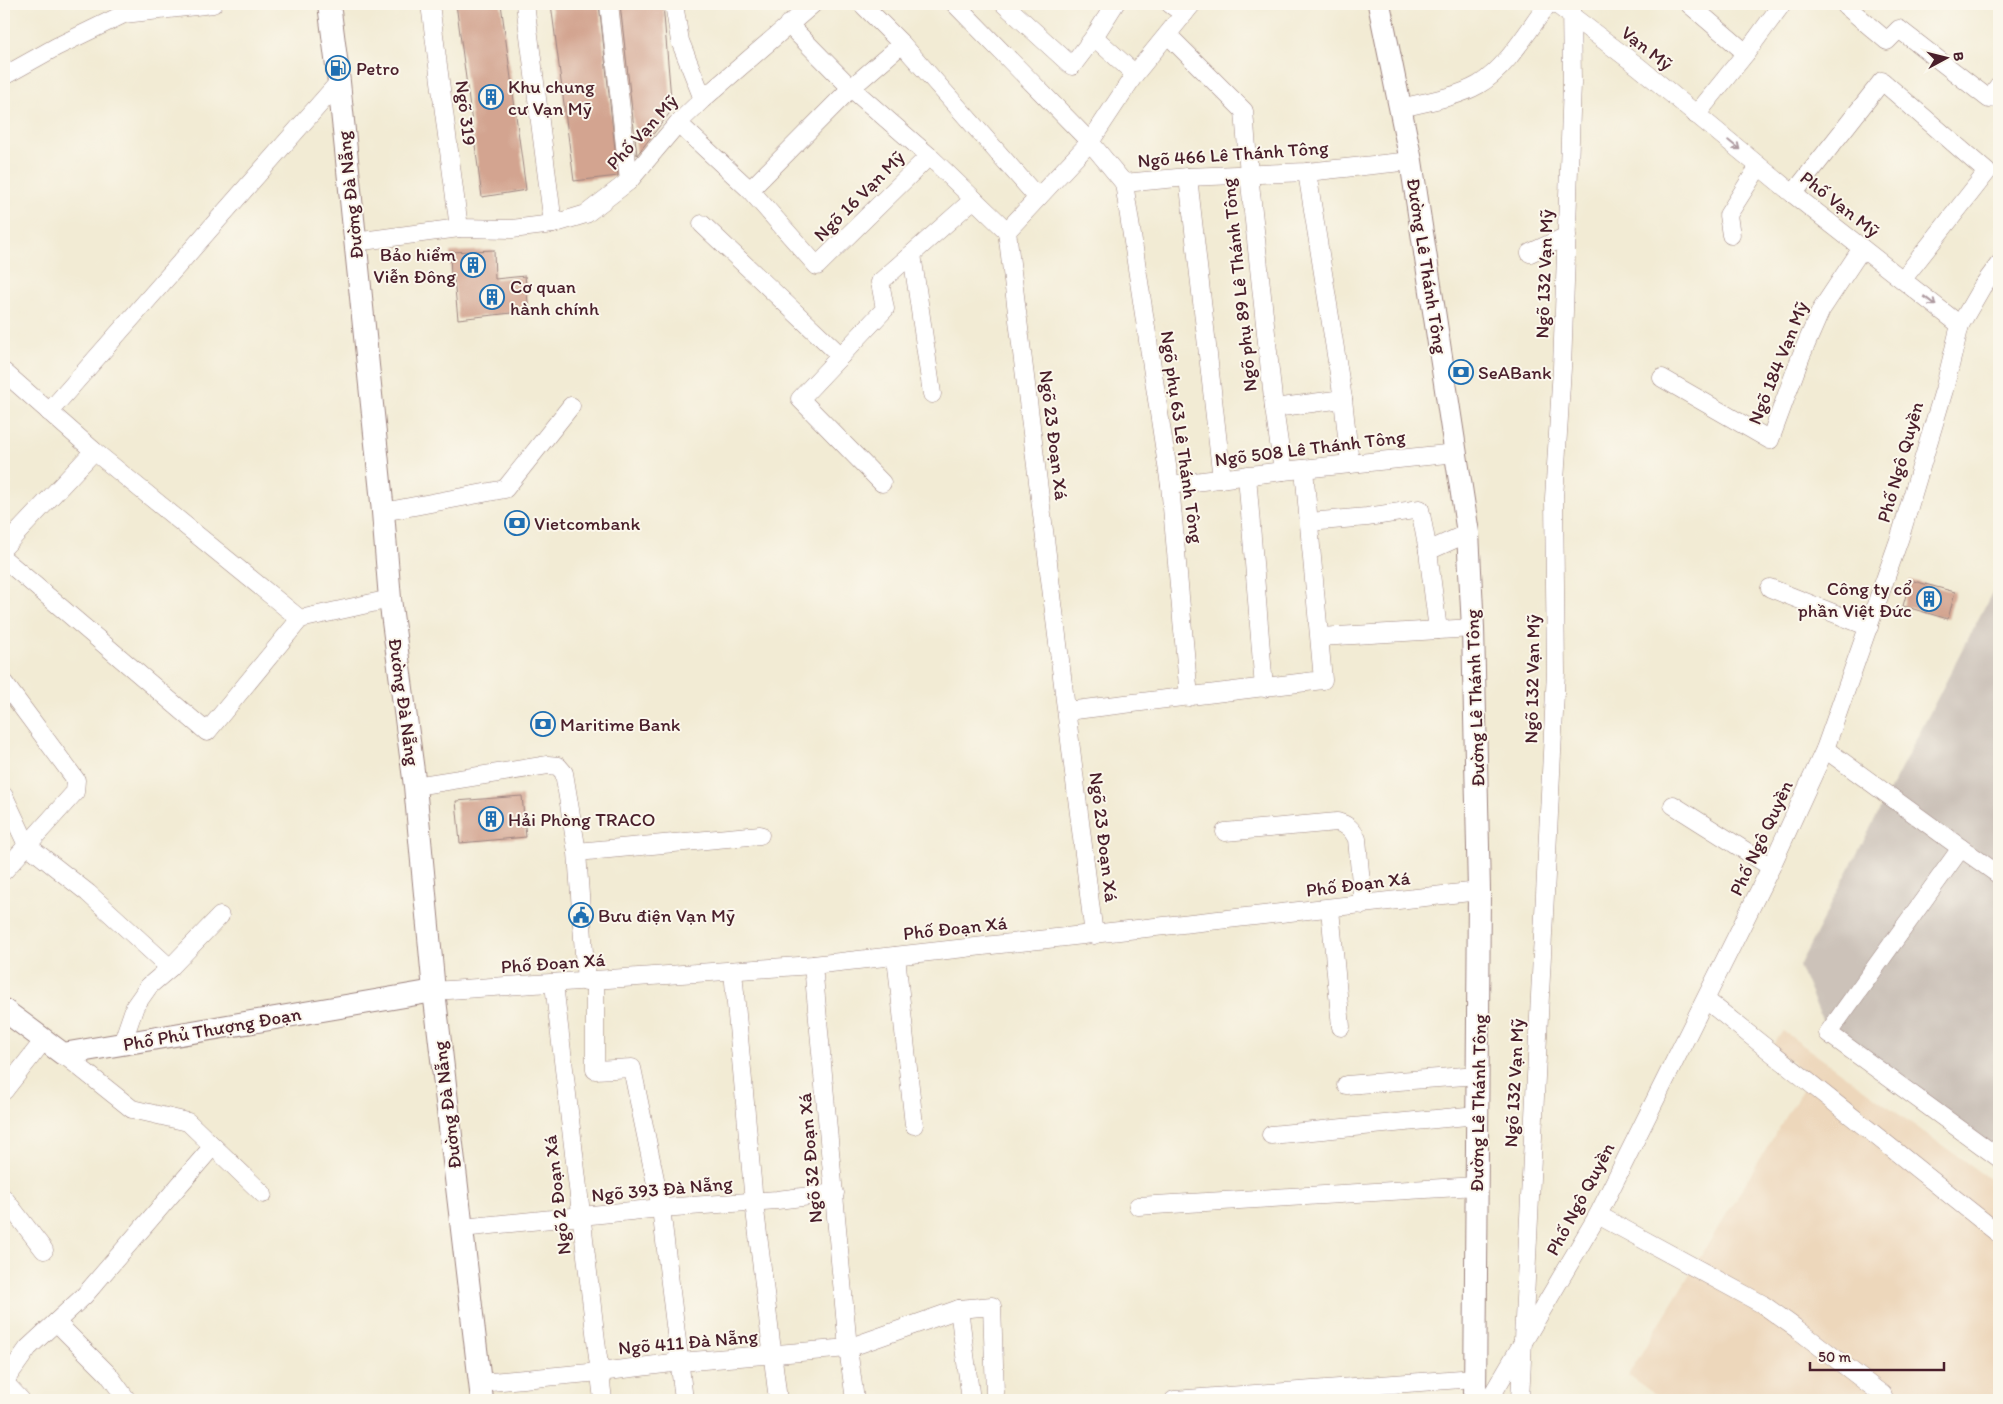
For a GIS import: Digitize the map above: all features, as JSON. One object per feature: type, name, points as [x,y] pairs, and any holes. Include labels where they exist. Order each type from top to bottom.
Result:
[{"type":"main road","name":"Đường Đà Nẵng","points":[[328,4],[339,82],[383,512],[390,599],[415,786],[434,991],[481,1391]]},
{"type":"main road","name":"Đường Lê Thánh Tông","points":[[1379,4],[1411,161],[1468,533],[1473,628],[1480,891],[1475,1400]]},
{"type":"main road","name":"Phố Phủ Thượng Đoạn","points":[[62,1054],[434,991]]},
{"type":"main road","points":[[4,1010],[62,1054]]},
{"type":"street","points":[[4,76],[56,47],[124,14],[213,4]]},
{"type":"street","name":"Ngõ 319","points":[[430,4],[459,228]]},
{"type":"street","points":[[525,4],[554,224]]},
{"type":"street","points":[[609,4],[629,181]]},
{"type":"street","points":[[674,4],[680,41],[703,99]]},
{"type":"street","name":"Phố Vạn Mỹ","points":[[355,242],[459,228],[512,229],[554,224],[586,214],[629,181],[678,123],[703,99],[788,24],[814,4]]},
{"type":"street","points":[[862,4],[902,44],[1038,198]]},
{"type":"street","name":"Ngõ 466 Lê Thánh Tông","points":[[955,4],[1090,142],[1124,183],[1188,177],[1307,172],[1411,161]]},
{"type":"street","points":[[1004,4],[1072,66],[1094,37],[1115,4]]},
{"type":"street","points":[[1400,108],[1462,92],[1477,86],[1492,76],[1548,4]]},
{"type":"street","points":[[1556,4],[1571,10]]},
{"type":"street","points":[[1688,4],[1746,53]]},
{"type":"street","points":[[1696,115],[1746,53],[1782,4]]},
{"type":"street","points":[[1847,4],[1846,6],[1887,41],[1898,29],[1989,98],[1999,85]]},
{"type":"street","points":[[929,156],[1008,231],[1090,142],[1135,74],[1168,36],[1182,7]]},
{"type":"street","name":"Vạn Mỹ","points":[[1571,10],[1696,115]]},
{"type":"street","name":"Ngõ 132 Vạn Mỹ","points":[[1520,1400],[1556,672],[1554,498],[1562,368],[1567,236],[1572,83],[1571,10]]},
{"type":"street","name":"Ngõ 16 Vạn Mỹ","points":[[678,123],[750,190],[817,266],[929,156],[851,88],[788,24]]},
{"type":"street","name":"Ngõ phụ 89 Lê Thánh Tông","points":[[1168,36],[1244,111],[1274,408],[1283,471]]},
{"type":"street","points":[[1094,37],[1135,74]]},
{"type":"street","points":[[750,190],[851,88],[902,44]]},
{"type":"street","points":[[1793,194],[1882,81],[1987,172],[1903,279]]},
{"type":"street","points":[[49,412],[339,82]]},
{"type":"street","name":"Phố Vạn Mỹ","points":[[1696,115],[1793,194],[1960,324]]},
{"type":"street","points":[[1731,235],[1728,215],[1760,166]]},
{"type":"street","points":[[1307,172],[1350,464]]},
{"type":"street","points":[[1188,177],[1222,479]]},
{"type":"street","name":"Ngõ phụ 63 Lê Thánh Tông","points":[[1124,183],[1170,485],[1189,697]]},
{"type":"street","points":[[882,483],[800,399],[885,309],[880,282],[974,199]]},
{"type":"street","points":[[702,224],[841,356]]},
{"type":"street","name":"Ngõ 23 Đoạn Xá","points":[[1008,231],[1094,936]]},
{"type":"street","points":[[1530,253],[1567,236]]},
{"type":"street","name":"Ngõ 184 Vạn Mỹ","points":[[1662,378],[1770,440],[1801,356],[1821,310],[1862,248]]},
{"type":"street","points":[[912,254],[932,394]]},
{"type":"street","name":"Phố Ngô Quyền","points":[[1489,1400],[1598,1215],[1772,868],[1825,749],[1869,627],[1900,536],[1944,390],[1960,324],[1982,287],[1999,264]]},
{"type":"street","points":[[4,372],[94,451],[300,619]]},
{"type":"street","points":[[1274,408],[1342,400]]},
{"type":"street","points":[[383,512],[505,489],[571,406]]},
{"type":"street","points":[[4,547],[94,451]]},
{"type":"street","name":"Ngõ 508 Lê Thánh Tông","points":[[1170,485],[1456,453]]},
{"type":"street","points":[[1067,711],[1323,680],[1304,469]]},
{"type":"street","points":[[1246,475],[1264,688]]},
{"type":"street","points":[[1309,522],[1420,510],[1428,551],[1438,630]]},
{"type":"street","points":[[1428,551],[1468,533]]},
{"type":"street","points":[[4,559],[207,732],[300,619],[390,599]]},
{"type":"street","points":[[1770,588],[1869,627]]},
{"type":"street","points":[[1320,637],[1473,628]]},
{"type":"street","points":[[4,682],[76,780],[75,792],[4,871]]},
{"type":"street","points":[[1825,749],[1999,875]]},
{"type":"street","points":[[415,786],[548,766],[558,766],[564,773],[577,852],[591,982],[595,1070],[632,1068],[661,1208],[684,1400]]},
{"type":"street","points":[[4,796],[27,845],[88,892],[170,968]]},
{"type":"street","points":[[1673,805],[1772,868]]},
{"type":"street","points":[[1226,832],[1337,822],[1346,824],[1357,839],[1363,905]]},
{"type":"street","points":[[577,852],[760,835]]},
{"type":"street","points":[[1961,848],[1828,1033],[1999,1158]]},
{"type":"street","name":"Phố Đoạn Xá","points":[[434,991],[591,982],[814,965],[1094,936],[1480,891]]},
{"type":"street","points":[[1330,909],[1340,1027]]},
{"type":"street","points":[[122,1044],[135,1006],[149,986],[170,968],[220,916]]},
{"type":"street","points":[[896,956],[914,1125]]},
{"type":"street","name":"Ngõ 32 Đoạn Xá","points":[[814,965],[848,1348]]},
{"type":"street","points":[[734,971],[754,1202],[778,1400]]},
{"type":"street","name":"Ngõ 2 Đoạn Xá","points":[[554,984],[603,1400]]},
{"type":"street","points":[[1706,1000],[1999,1234]]},
{"type":"street","points":[[4,1091],[44,1040]]},
{"type":"street","points":[[62,1054],[132,1110],[188,1122],[263,1194]]},
{"type":"street","points":[[1346,1084],[1478,1075]]},
{"type":"street","points":[[1271,1135],[1477,1115]]},
{"type":"street","points":[[21,1400],[5,1379],[28,1348],[84,1296],[213,1146]]},
{"type":"street","points":[[1138,1206],[1477,1186]]},
{"type":"street","name":"Ngõ 393 Đà Nẵng","points":[[462,1228],[835,1193]]},
{"type":"street","points":[[4,1198],[44,1250]]},
{"type":"street","points":[[1598,1215],[1762,1304],[1797,1328],[1883,1395]]},
{"type":"street","name":"Ngõ 411 Đà Nẵng","points":[[481,1391],[600,1372],[680,1362],[848,1348],[960,1309],[992,1306],[996,1393]]},
{"type":"street","points":[[960,1309],[971,1400]]},
{"type":"street","points":[[56,1322],[109,1375],[127,1400]]},
{"type":"street","points":[[848,1348],[856,1400]]},
{"type":"street","points":[[1174,1400],[1475,1378]]},
{"type":"shaded area","points":[[1999,579],[1999,1158],[1828,1033],[1799,966]]},
{"type":"shaded area","points":[[1783,1031],[1999,1186],[1999,1400],[1663,1400],[1628,1375],[1811,1076],[1771,1047]]},
{"type":"building","name":"Khu chung cư Vạn Mỹ","points":[[456,4],[501,4],[526,190],[482,197]]},
{"type":"building","name":"Khu chung cư Vạn Mỹ","points":[[551,4],[599,4],[618,176],[574,181]]},
{"type":"building","name":"Khu chung cư Vạn Mỹ","points":[[620,4],[663,4],[672,110],[637,155]]},
{"type":"building","name":"Cơ quan hành chính","points":[[494,250],[495,279],[525,276],[529,311],[458,319],[454,279],[451,279],[450,252]]},
{"type":"building","name":"Công ty cổ phần Việt Đức","points":[[1910,580],[1955,592],[1948,619],[1903,606]]},
{"type":"building","name":"Hải Phòng TRACO","points":[[522,796],[526,837],[460,843],[456,801]]},
{"type":"place","name":"Petro","points":[[338,68]]},
{"type":"place","name":"Khu chung cư Vạn Mỹ","points":[[491,97]]},
{"type":"place","name":"Bảo hiểm Viễn Đông","points":[[473,265]]},
{"type":"place","name":"Cơ quan hành chính","points":[[492,297]]},
{"type":"place","name":"SeABank","points":[[1461,372]]},
{"type":"place","name":"Vietcombank","points":[[517,523]]},
{"type":"place","name":"Công ty cổ phần Việt Đức","points":[[1929,599]]},
{"type":"place","name":"Maritime Bank","points":[[543,724]]},
{"type":"place","name":"Hải Phòng TRACO","points":[[491,819]]},
{"type":"place","name":"Bưu điện Vạn Mỹ","points":[[581,915]]}]
